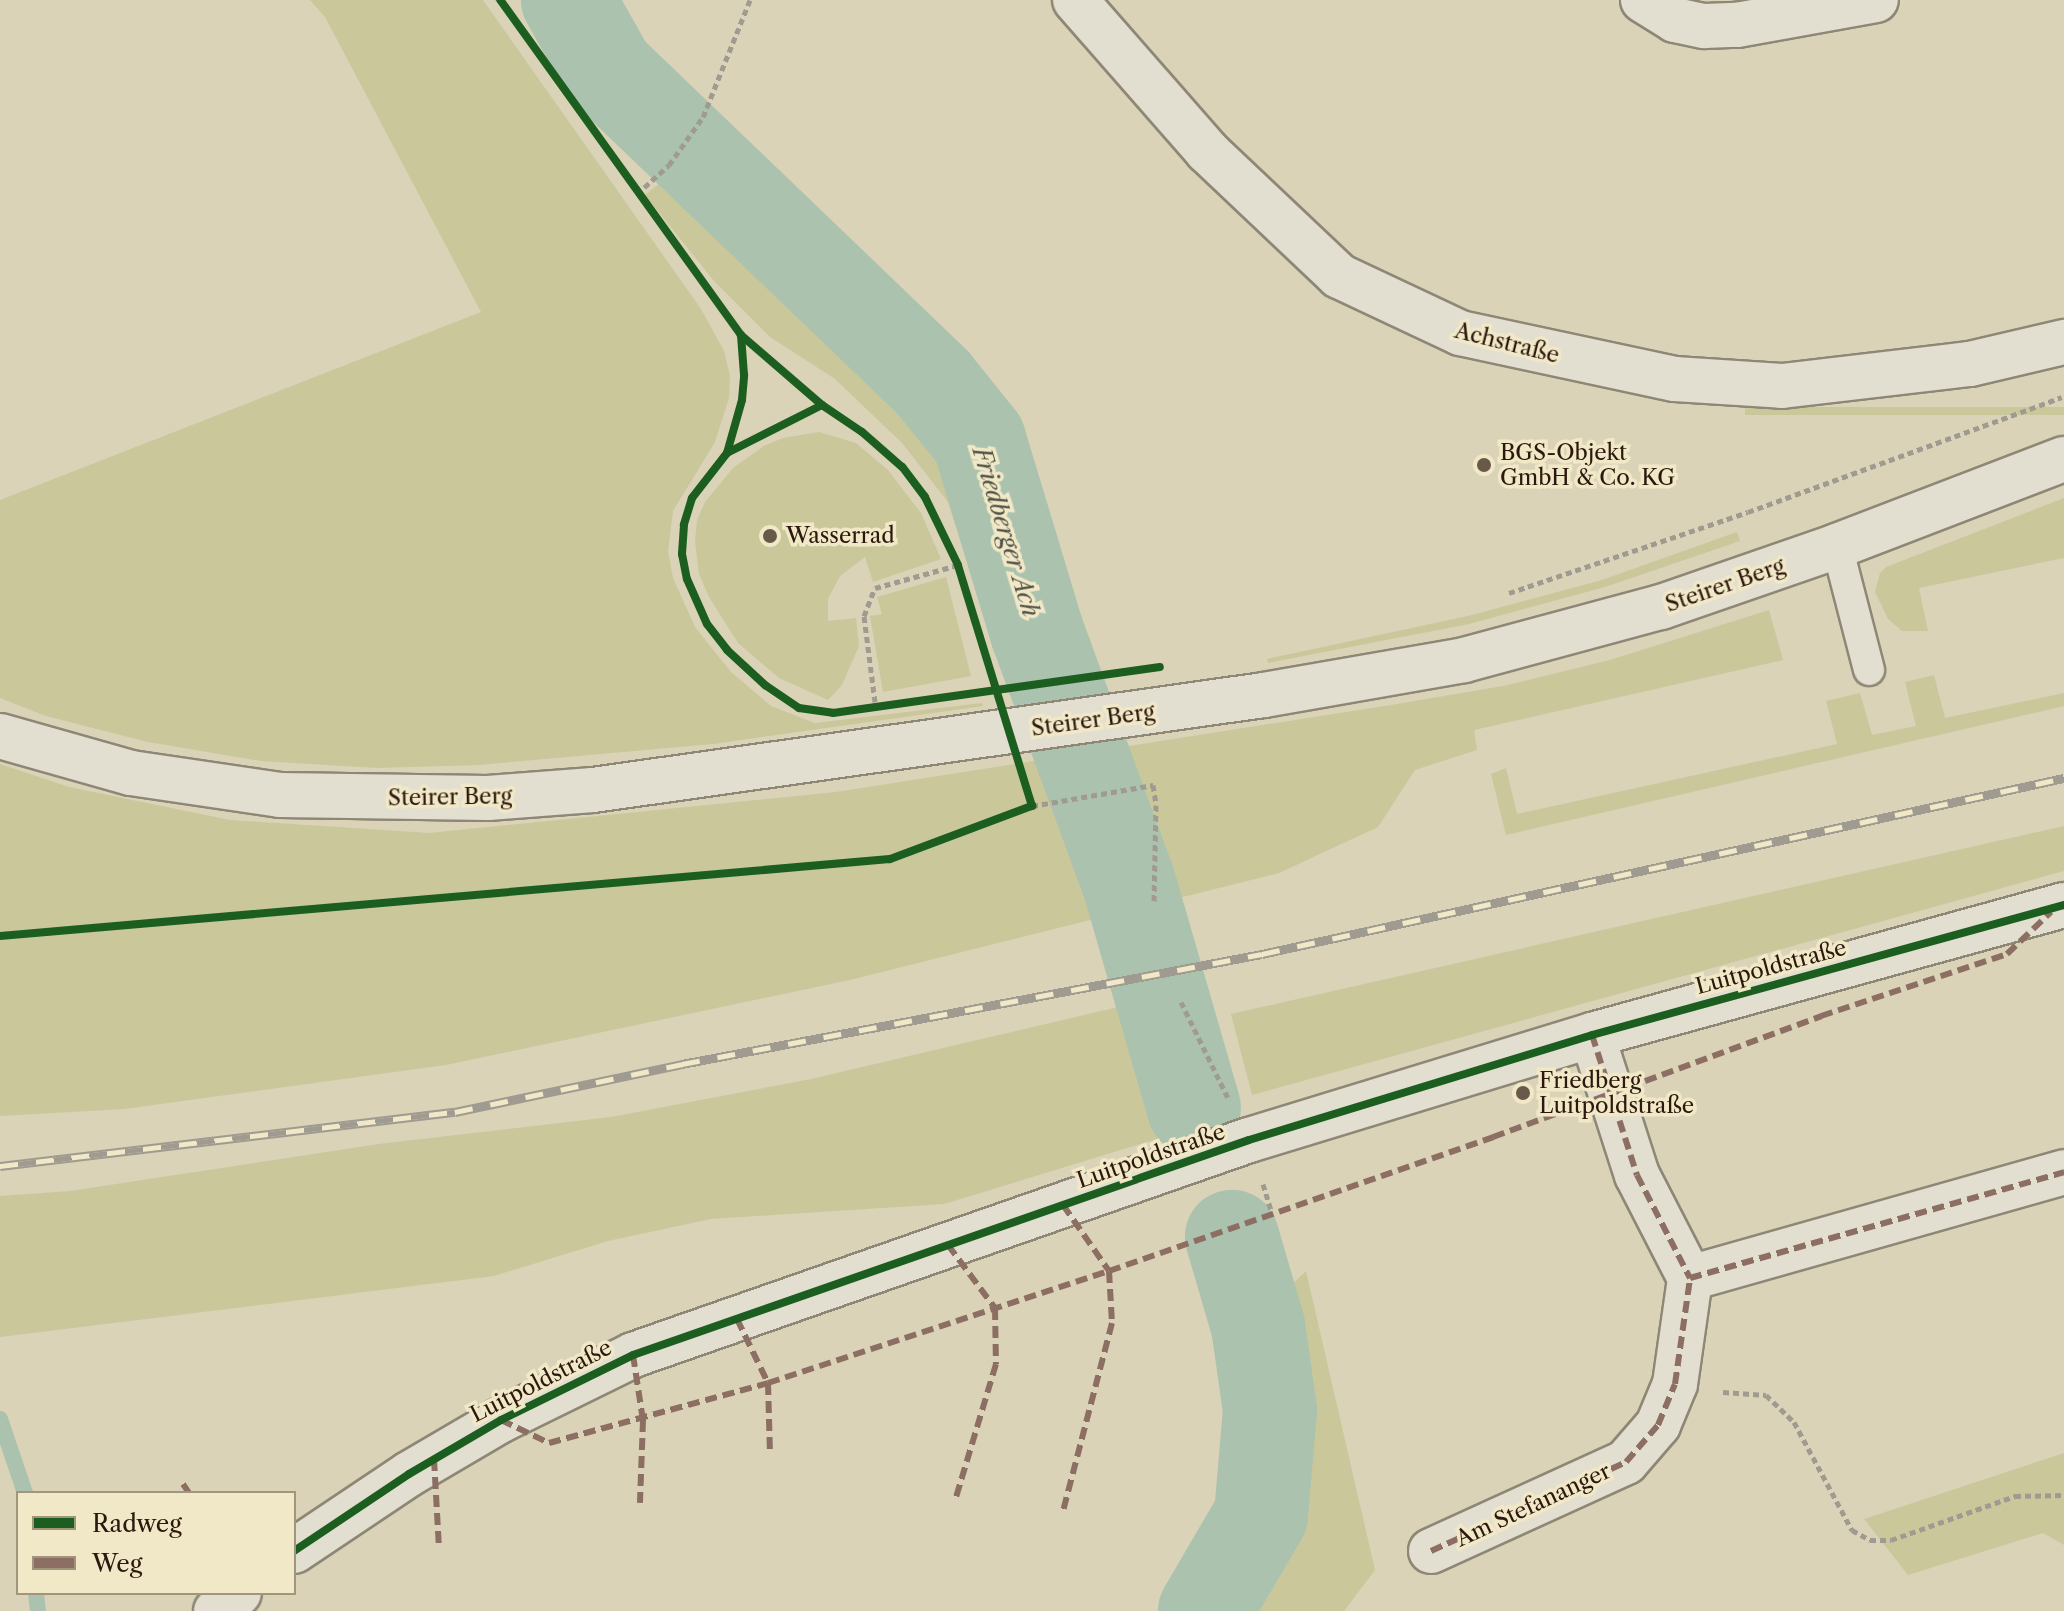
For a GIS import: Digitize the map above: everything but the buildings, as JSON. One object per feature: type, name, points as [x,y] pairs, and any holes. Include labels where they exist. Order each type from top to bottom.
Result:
[{"type":"street","name":"Achstraße","points":[[1075,0],[1207,151],[1339,276],[1460,333],[1675,379],[1782,386],[1970,364],[2064,342]]},
{"type":"street","points":[[1643,0],[1675,20],[1704,26],[1737,25],[1799,7],[1876,0]]},
{"type":"street","name":"Steirer Berg","points":[[0,736],[131,773],[280,795],[488,798],[593,790],[1264,695],[1464,660],[1661,607],[1837,546],[2064,459]]},
{"type":"street","name":"Luitpoldstraße","points":[[296,1550],[409,1474],[501,1420],[627,1358],[1227,1149],[1592,1035],[2064,905]]},
{"type":"street","points":[[1592,1035],[1637,1175],[1690,1278],[2064,1172]]},
{"type":"street","name":"Am Stefananger","points":[[1431,1551],[1626,1462],[1658,1425],[1675,1384],[1690,1278]]},
{"type":"lane","points":[[1837,546],[1869,670]]},
{"type":"path","points":[[637,194],[669,165],[703,117],[750,0]]},
{"type":"path","points":[[1495,597],[1748,512],[2064,396]]},
{"type":"path","points":[[876,707],[864,616],[875,588],[958,565]]},
{"type":"path","points":[[1032,806],[1153,785],[1156,805],[1154,904]]},
{"type":"path","points":[[1675,1384],[1766,1395],[1794,1422],[1852,1530],[1870,1540],[1891,1540],[2015,1496],[2064,1495]]},
{"type":"shaded area","points":[[310,0],[483,0],[701,309],[724,351],[730,376],[729,398],[715,442],[673,511],[668,551],[673,578],[695,627],[731,672],[771,706],[815,723],[982,703],[983,706],[713,744],[478,765],[377,768],[261,761],[148,742],[46,716],[0,698],[0,500],[481,312],[325,17]]},
{"type":"shaded area","points":[[682,165],[891,366],[952,430],[984,507],[1023,625],[991,638],[948,502],[902,443],[835,379],[770,337],[714,281],[645,195]]},
{"type":"shaded area","points":[[1745,407],[2064,407],[2064,415],[1745,415]]},
{"type":"shaded area","points":[[819,432],[856,443],[888,470],[921,513],[941,559],[873,582],[865,557],[840,576],[828,599],[828,621],[856,618],[859,646],[842,685],[828,700],[779,678],[738,643],[709,597],[699,574],[695,541],[697,520],[705,502],[733,468],[764,446],[783,438]]},
{"type":"shaded area","points":[[2064,498],[2064,558],[1919,588],[1928,631],[1902,631],[1888,619],[1875,592],[1880,573],[1886,567]]},
{"type":"shaded area","points":[[1737,532],[1740,541],[1605,587],[1469,624],[1268,663],[1267,659],[1468,616],[1602,580]]},
{"type":"shaded area","points":[[946,577],[971,676],[883,692],[870,616],[882,614],[877,597]]},
{"type":"shaded area","points":[[1769,610],[1783,660],[1474,730],[1477,750],[1415,770],[1378,827],[1279,873],[850,980],[446,1065],[124,1109],[0,1116],[0,764],[69,787],[230,820],[429,833],[836,792],[1397,704],[1503,686],[1610,660]]},
{"type":"shaded area","points":[[1934,675],[1945,718],[2064,693],[2064,706],[1506,835],[1491,774],[1506,768],[1517,814],[1837,744],[1826,701],[1860,693],[1872,735],[1916,726],[1905,682]]},
{"type":"shaded area","points":[[2064,826],[2064,871],[1252,1095],[1231,1014]]},
{"type":"shaded area","points":[[1131,1004],[1173,1134],[944,1204],[711,1219],[608,1241],[494,1276],[0,1337],[0,1196],[70,1191],[379,1144],[611,1117],[811,1079]]},
{"type":"shaded area","points":[[1306,1271],[1375,1570],[1344,1611],[1171,1611],[1235,1513],[1218,1355]]},
{"type":"shaded area","points":[[2064,1453],[2064,1545],[2043,1533],[1908,1575],[1864,1519]]},
{"type":"waterway","name":"Friedberger Ach","points":[[568,0],[608,71],[934,384],[979,440],[1037,632],[1129,883],[1194,1108]]},
{"type":"waterway","name":"Friedberger Ach","points":[[1205,1611],[1261,1515],[1270,1410],[1258,1326],[1232,1237]]},
{"type":"waterway","points":[[0,1419],[24,1491]]},
{"type":"waterway","points":[[36,1595],[38,1611]]},
{"type":"railway","points":[[0,1166],[455,1112],[682,1064],[1262,954],[2064,778]]},
{"type":"marked path","points":[[501,1420],[549,1443],[768,1383],[1109,1271],[1493,1137],[1821,1016],[2007,954],[2051,912]]},
{"type":"marked path","points":[[1592,1035],[1637,1175],[1690,1278],[2064,1172]]},
{"type":"marked path","points":[[1063,1205],[1109,1271],[1112,1323],[1063,1511]]},
{"type":"marked path","points":[[948,1245],[995,1308],[996,1364],[956,1497]]},
{"type":"marked path","points":[[1431,1551],[1626,1462],[1658,1425],[1675,1384],[1690,1278]]},
{"type":"marked path","points":[[737,1319],[768,1383],[770,1453]]},
{"type":"marked path","points":[[633,1355],[643,1420],[640,1503]]},
{"type":"marked path","points":[[434,1459],[439,1549]]},
{"type":"marked path","points":[[183,1484],[188,1491]]},
{"type":"cycle path","points":[[0,936],[890,859],[1032,806],[958,565],[925,497],[902,467],[862,432],[822,405],[741,335],[500,0]]},
{"type":"cycle path","points":[[727,453],[742,400],[741,335]]},
{"type":"cycle path","points":[[822,405],[727,453],[692,498],[684,525],[682,554],[687,579],[707,624],[727,650],[765,685],[799,708],[833,713],[1160,667]]},
{"type":"cycle path","points":[[296,1550],[409,1474],[501,1420],[633,1355],[1249,1140],[1592,1035],[2064,905]]},
{"type":"place","name":"BGS-Objekt GmbH & Co. KG","points":[[1484,465]]},
{"type":"place","name":"Wasserrad","points":[[770,536]]},
{"type":"place","name":"Friedberg Luitpoldstraße","points":[[1523,1093]]}]
